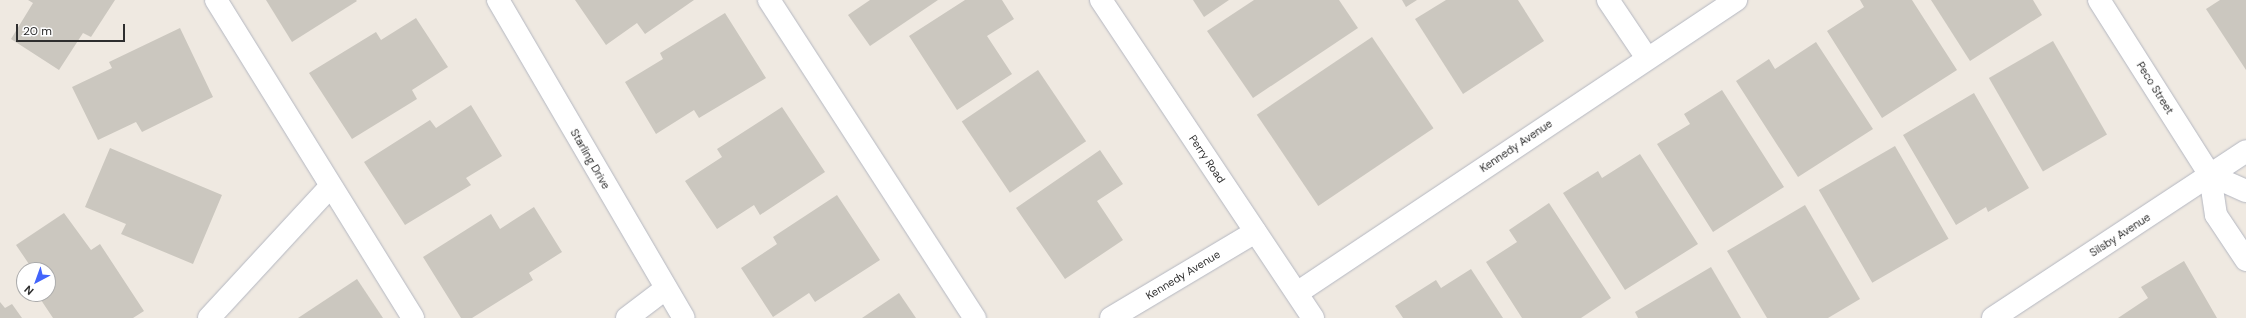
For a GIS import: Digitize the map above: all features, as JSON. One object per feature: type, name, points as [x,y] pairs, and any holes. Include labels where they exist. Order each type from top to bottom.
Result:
[{"type":"street","points":[[216,0],[330,187],[413,318]]},
{"type":"street","name":"Starling Drive","points":[[498,0],[684,318]]},
{"type":"street","points":[[769,0],[975,318]]},
{"type":"street","name":"Perry Road","points":[[1101,0],[1313,318]]},
{"type":"street","points":[[1608,0],[1647,58]]},
{"type":"street","name":"Kennedy Avenue","points":[[1297,293],[1736,0]]},
{"type":"street","name":"Peco Street","points":[[2099,0],[2210,176],[2216,215],[2246,260]]},
{"type":"street","name":"Silsby Avenue","points":[[1993,318],[2246,151]]},
{"type":"street","points":[[2210,176],[2246,191]]},
{"type":"street","points":[[209,318],[330,187]]},
{"type":"street","name":"Kennedy Avenue","points":[[1111,318],[1255,232]]},
{"type":"street","points":[[627,318],[666,289]]},
{"type":"building","points":[[28,0],[115,0],[91,37],[83,33],[59,70],[11,39],[33,3]]},
{"type":"building","points":[[266,0],[356,0],[357,1],[292,42]]},
{"type":"building","points":[[575,0],[694,0],[645,34],[637,23],[606,45]]},
{"type":"building","points":[[870,0],[938,0],[870,46],[848,15]]},
{"type":"building","points":[[965,0],[1002,0],[1014,19],[987,36],[1012,74],[957,110],[909,36]]},
{"type":"building","points":[[1193,0],[1229,0],[1204,17]]},
{"type":"building","points":[[1254,0],[1339,0],[1358,28],[1253,98],[1207,31]]},
{"type":"building","points":[[1402,0],[1417,0],[1406,7]]},
{"type":"building","points":[[1446,0],[1518,0],[1544,41],[1463,94],[1415,19]]},
{"type":"building","points":[[1860,0],[1912,0],[1957,70],[1882,118],[1827,31],[1864,7]]},
{"type":"building","points":[[1931,0],[2033,0],[2042,15],[1970,61]]},
{"type":"building","points":[[2220,0],[2246,0],[2246,70],[2206,9]]},
{"type":"building","points":[[725,13],[766,78],[699,118],[694,110],[656,134],[625,82],[663,59],[660,53]]},
{"type":"building","points":[[416,18],[448,67],[412,90],[417,99],[352,139],[309,73],[376,32],[381,40]]},
{"type":"building","points":[[180,28],[213,97],[142,132],[136,122],[98,140],[72,87],[112,68],[109,62]]},
{"type":"building","points":[[1372,37],[1434,128],[1318,206],[1257,115]]},
{"type":"building","points":[[2053,41],[2107,135],[2043,172],[1989,78]]},
{"type":"building","points":[[1816,42],[1873,129],[1798,177],[1736,81],[1769,59],[1775,69]]},
{"type":"building","points":[[1038,70],[1086,141],[1010,193],[962,121]]},
{"type":"building","points":[[1722,90],[1784,187],[1713,232],[1657,144],[1690,124],[1684,114]]},
{"type":"building","points":[[1974,93],[2029,188],[1988,212],[1986,207],[1956,225],[1903,135]]},
{"type":"building","points":[[471,105],[502,156],[466,178],[471,185],[405,225],[364,162],[430,120],[436,128]]},
{"type":"building","points":[[782,107],[825,172],[760,215],[754,205],[717,229],[685,181],[722,157],[717,149]]},
{"type":"building","points":[[1895,146],[1948,239],[1872,283],[1819,190]]},
{"type":"building","points":[[110,148],[222,195],[193,264],[121,234],[126,224],[85,207]]},
{"type":"building","points":[[1100,150],[1123,184],[1097,201],[1123,240],[1065,279],[1016,208]]},
{"type":"building","points":[[1640,154],[1698,244],[1625,290],[1563,193],[1598,171],[1602,178]]},
{"type":"building","points":[[837,195],[880,260],[815,302],[809,293],[773,317],[741,268],[777,244],[773,237]]},
{"type":"building","points":[[1549,203],[1611,298],[1581,318],[1522,318],[1486,262],[1517,242],[1509,230]]},
{"type":"building","points":[[1805,205],[1860,299],[1828,318],[1767,318],[1727,251]]},
{"type":"building","points":[[534,207],[562,252],[529,273],[533,280],[472,318],[461,318],[423,257],[491,214],[500,229]]},
{"type":"building","points":[[64,213],[91,250],[100,244],[144,311],[133,318],[53,318],[42,302],[56,302],[56,262],[28,262],[16,245]]},
{"type":"building","points":[[2184,261],[2217,318],[2118,318],[2148,298],[2141,287]]},
{"type":"building","points":[[1711,267],[1741,318],[1638,318],[1635,312]]},
{"type":"building","points":[[1471,269],[1503,318],[1403,318],[1395,306],[1436,280],[1441,288]]},
{"type":"building","points":[[357,279],[383,318],[298,318]]},
{"type":"building","points":[[899,293],[916,318],[862,318]]},
{"type":"building","points":[[0,302],[5,308],[12,304],[22,318],[0,318]]}]
